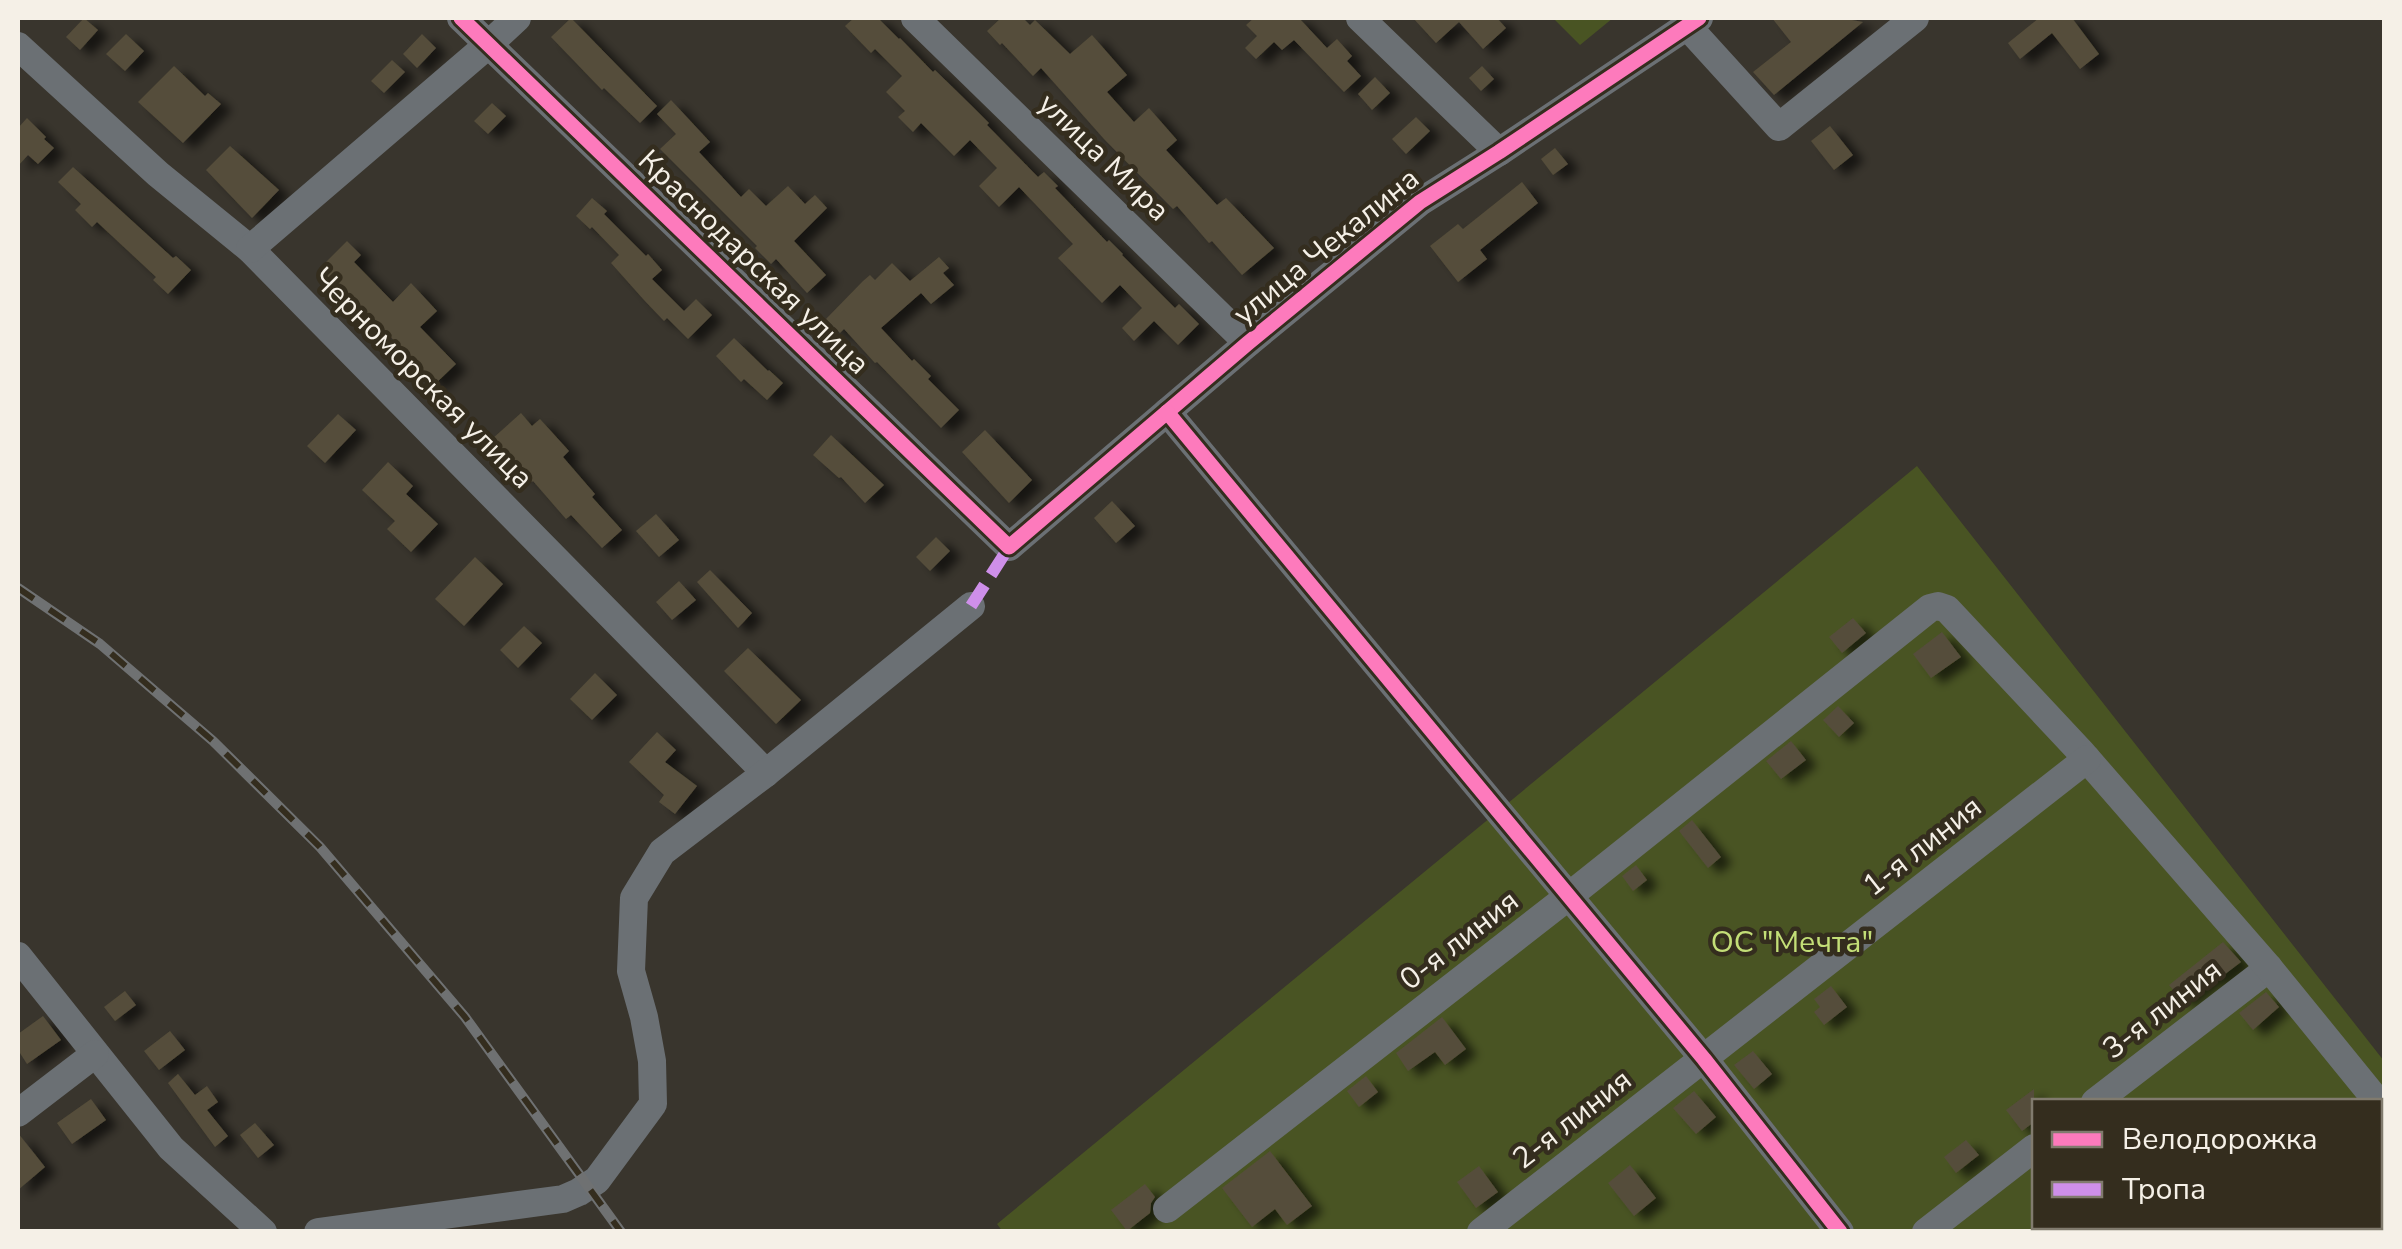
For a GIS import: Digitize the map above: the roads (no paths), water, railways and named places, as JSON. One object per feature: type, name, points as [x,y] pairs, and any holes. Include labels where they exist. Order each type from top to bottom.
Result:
[{"type":"street","name":"Краснодарская улица","points":[[461,18],[1009,546]]},
{"type":"street","points":[[250,249],[517,18]]},
{"type":"street","name":"улица Мира","points":[[915,18],[1248,343]]},
{"type":"street","points":[[1360,18],[1499,152]]},
{"type":"street","points":[[1693,22],[1779,127],[1915,18]]},
{"type":"street","name":"улица Чекалина","points":[[1009,546],[1420,202],[1693,22]]},
{"type":"street","name":"Черноморская улица","points":[[18,46],[158,174],[250,249],[766,774]]},
{"type":"street","points":[[1168,412],[1704,1059],[1840,1232]]},
{"type":"street","points":[[318,1232],[563,1198],[597,1180],[653,1104],[652,1061],[631,971],[634,898],[662,852],[766,774],[971,606]]},
{"type":"street","name":"0-я линия","points":[[1167,1209],[1930,608],[1946,610],[2087,759]]},
{"type":"street","points":[[2087,759],[2269,968],[2377,1099]]},
{"type":"street","name":"1-я линия","points":[[1704,1059],[2087,759]]},
{"type":"street","points":[[18,956],[171,1148],[263,1232]]},
{"type":"street","name":"3-я линия","points":[[2099,1099],[2269,968]]},
{"type":"street","points":[[18,1113],[95,1054]]},
{"type":"street","name":"2-я линия","points":[[1480,1232],[1704,1059]]},
{"type":"street","points":[[1926,1232],[2032,1150]]},
{"type":"railway","points":[[18,588],[100,644],[213,741],[320,847],[465,1017],[621,1232]]},
{"type":"park label","name":"ОС \"Мечта\"","points":[[1792,942]]}]
